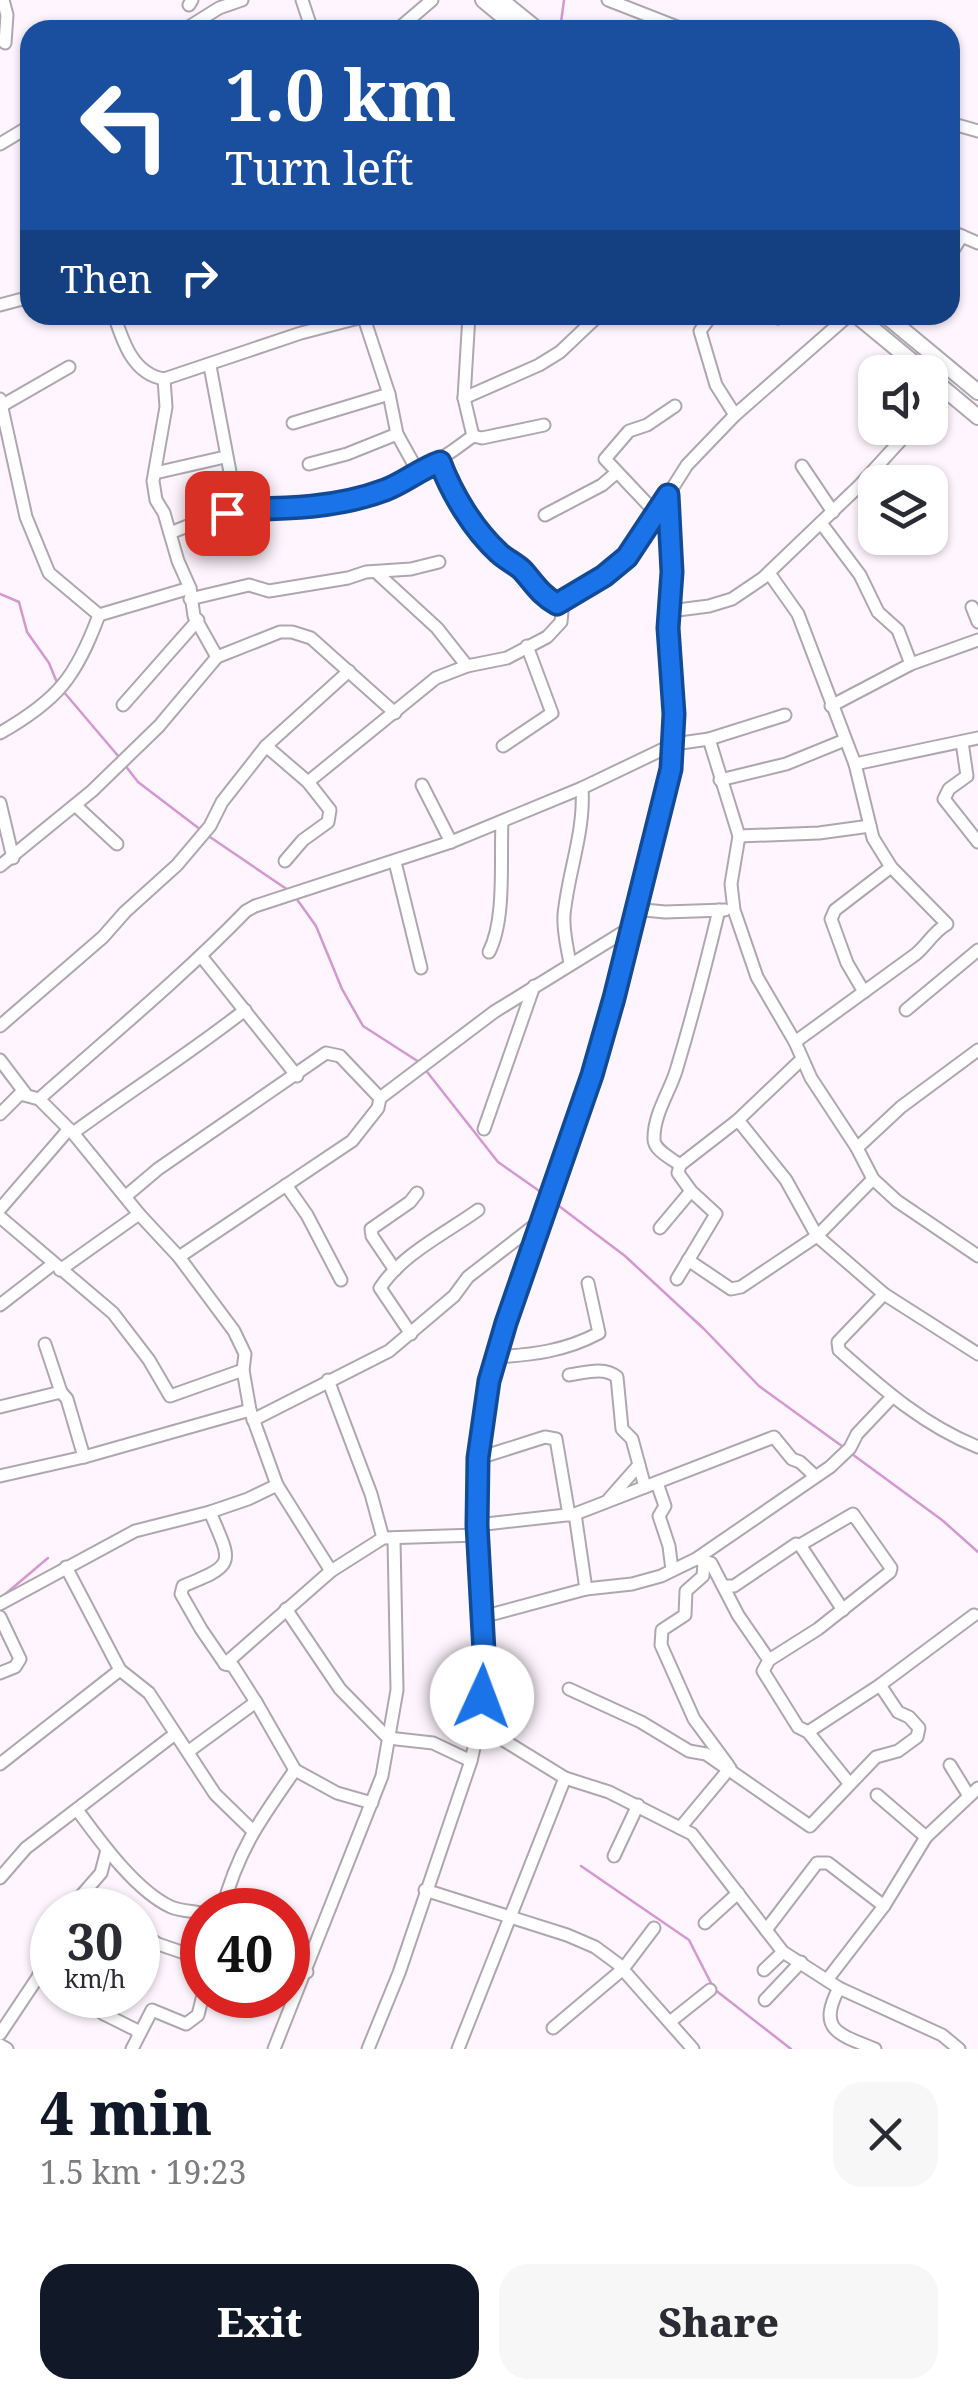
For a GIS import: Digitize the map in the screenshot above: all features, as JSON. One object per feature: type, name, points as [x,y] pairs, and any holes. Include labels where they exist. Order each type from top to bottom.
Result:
[{"type":"main road","points":[[483,0],[507,20]]},
{"type":"main road","points":[[502,0],[526,20]]},
{"type":"main road","points":[[864,325],[902,355]]},
{"type":"main road","points":[[900,325],[978,392]]},
{"type":"main road","points":[[948,392],[978,417]]},
{"type":"street","points":[[3,0],[7,14],[4,43]]},
{"type":"street","points":[[199,20],[242,0]]},
{"type":"street","points":[[409,20],[432,0]]},
{"type":"street","points":[[608,0],[659,20]]},
{"type":"street","points":[[118,325],[136,364],[152,376],[164,379],[333,325]]},
{"type":"street","points":[[369,325],[397,434],[417,470]]},
{"type":"street","points":[[468,325],[464,398],[473,436]]},
{"type":"street","points":[[464,398],[539,366],[578,325]]},
{"type":"street","points":[[704,325],[700,331],[716,385],[736,416]]},
{"type":"street","points":[[557,604],[627,557],[686,465],[841,325]]},
{"type":"street","points":[[210,366],[237,509]]},
{"type":"street","points":[[70,367],[2,408],[22,502],[49,572],[99,615]]},
{"type":"street","points":[[164,379],[166,406],[152,480],[198,620],[217,658]]},
{"type":"street","points":[[293,423],[389,394]]},
{"type":"street","points":[[654,512],[604,459],[629,431],[647,425],[675,406]]},
{"type":"street","points":[[473,436],[482,438],[544,425]]},
{"type":"street","points":[[309,464],[397,434]]},
{"type":"street","points":[[170,533],[237,509],[316,507],[389,489],[417,470],[440,462],[473,436]]},
{"type":"street","points":[[670,611],[732,599],[769,573],[896,445]]},
{"type":"street","points":[[155,473],[225,457]]},
{"type":"street","points":[[308,782],[436,678],[467,666],[508,658],[547,637],[562,617],[557,604],[538,592],[523,570],[485,538],[447,480],[440,462]]},
{"type":"street","points":[[802,466],[832,512]]},
{"type":"street","points":[[545,515],[602,485],[616,473]]},
{"type":"street","points":[[368,2049],[471,1762],[480,1724],[485,1670],[477,1530],[478,1458],[494,1357],[592,1075],[664,798],[674,744],[668,495]]},
{"type":"street","points":[[821,523],[860,575],[881,616],[898,630],[912,664]]},
{"type":"street","points":[[99,615],[190,594],[249,585],[269,591],[439,562]]},
{"type":"street","points":[[376,572],[437,628],[467,666]]},
{"type":"street","points":[[769,573],[798,614],[855,764],[873,838],[891,867],[947,924],[930,936],[926,946],[795,1042]]},
{"type":"street","points":[[972,607],[978,622]]},
{"type":"street","points":[[0,732],[52,701],[88,643],[99,615]]},
{"type":"street","points":[[122,705],[198,620]]},
{"type":"street","points":[[0,866],[119,765],[159,726],[217,658],[280,632],[310,638],[395,712]]},
{"type":"street","points":[[831,706],[912,664],[978,640]]},
{"type":"street","points":[[502,746],[552,713],[528,646]]},
{"type":"street","points":[[0,1026],[103,937],[178,865],[266,746],[350,671]]},
{"type":"street","points":[[39,1099],[201,956],[246,911],[451,842],[582,788],[674,744],[709,739],[785,714]]},
{"type":"street","points":[[855,764],[978,738]]},
{"type":"street","points":[[709,739],[739,836],[731,884],[734,910],[757,977],[822,1097],[873,1179],[897,1201],[978,1256]]},
{"type":"street","points":[[720,780],[786,764],[845,740]]},
{"type":"street","points":[[962,742],[968,776],[948,789],[944,798],[978,842]]},
{"type":"street","points":[[266,746],[308,782],[326,802],[330,817],[326,826],[303,840],[285,861]]},
{"type":"street","points":[[422,785],[451,842]]},
{"type":"street","points":[[570,962],[564,911],[576,859],[582,788]]},
{"type":"street","points":[[0,804],[14,858]]},
{"type":"street","points":[[74,805],[116,844]]},
{"type":"street","points":[[489,952],[494,942],[500,895],[502,822]]},
{"type":"street","points":[[739,836],[870,826]]},
{"type":"street","points":[[395,862],[421,968]]},
{"type":"street","points":[[864,992],[847,963],[831,919],[835,910],[891,867]]},
{"type":"street","points":[[634,909],[734,910]]},
{"type":"street","points":[[680,1165],[659,1150],[654,1136],[688,1032],[719,910]]},
{"type":"street","points":[[179,1257],[352,1140],[378,1108],[380,1098],[432,1057],[570,962],[630,928]]},
{"type":"street","points":[[906,1010],[978,950]]},
{"type":"street","points":[[201,956],[296,1076]]},
{"type":"street","points":[[484,1129],[534,986]]},
{"type":"street","points":[[243,1370],[170,1396],[114,1313],[57,1268],[0,1213],[71,1131],[187,1056],[245,1010]]},
{"type":"street","points":[[857,1148],[901,1107],[978,1050]]},
{"type":"street","points":[[126,1196],[158,1169],[318,1058],[335,1054],[380,1098]]},
{"type":"street","points":[[677,1279],[716,1214],[691,1191],[678,1173],[680,1165],[738,1120],[802,1059]]},
{"type":"street","points":[[0,1060],[24,1093],[39,1099],[71,1131],[179,1257],[241,1343],[251,1415],[276,1485],[330,1571]]},
{"type":"street","points":[[0,1114],[24,1093]]},
{"type":"street","points":[[738,1120],[786,1180],[817,1236],[884,1294],[978,1354]]},
{"type":"street","points":[[688,1260],[736,1289],[817,1236],[873,1179]]},
{"type":"street","points":[[286,1185],[307,1215],[341,1280]]},
{"type":"street","points":[[660,1228],[691,1191]]},
{"type":"street","points":[[394,1270],[371,1229],[410,1202],[416,1193]]},
{"type":"street","points":[[411,1334],[380,1291],[394,1270],[478,1210]]},
{"type":"street","points":[[0,1305],[139,1214]]},
{"type":"street","points":[[0,1476],[251,1415],[389,1351],[454,1296],[468,1277],[545,1214]]},
{"type":"street","points":[[494,1357],[542,1354],[576,1345],[599,1333],[588,1283]]},
{"type":"street","points":[[884,1294],[838,1346],[892,1396],[944,1432],[978,1446]]},
{"type":"street","points":[[45,1344],[84,1456]]},
{"type":"street","points":[[569,1376],[600,1370],[617,1377],[622,1430],[632,1439],[638,1465],[665,1506],[659,1516],[672,1570]]},
{"type":"street","points":[[310,1962],[382,1776],[397,1690],[388,1539],[328,1380]]},
{"type":"street","points":[[0,1407],[61,1392]]},
{"type":"street","points":[[482,1617],[586,1589],[632,1584],[700,1561],[838,1457],[892,1396]]},
{"type":"street","points":[[478,1458],[545,1436],[556,1438],[586,1589]]},
{"type":"street","points":[[225,1664],[330,1571],[388,1539],[572,1515],[774,1437],[792,1459],[815,1476]]},
{"type":"street","points":[[606,1502],[638,1465]]},
{"type":"street","points":[[0,1604],[136,1531],[210,1512],[276,1485]]},
{"type":"street","points":[[210,1512],[226,1560],[219,1571],[180,1590],[201,1629],[225,1664],[232,1666],[295,1770],[337,1793],[372,1803]]},
{"type":"street","points":[[723,1586],[734,1586],[793,1545],[800,1546],[853,1514],[891,1568],[842,1610],[769,1660],[763,1671],[798,1728],[808,1732],[849,1783]]},
{"type":"street","points":[[800,1546],[842,1610]]},
{"type":"street","points":[[700,1561],[712,1564],[738,1616],[769,1660]]},
{"type":"street","points":[[700,1561],[704,1576],[686,1591],[685,1615],[662,1630],[661,1645],[694,1719],[730,1768]]},
{"type":"street","points":[[66,1568],[120,1670],[149,1693],[215,1794],[252,1830]]},
{"type":"street","points":[[286,1609],[340,1689],[388,1738],[433,1743],[471,1762]]},
{"type":"street","points":[[808,1732],[880,1685],[974,1615]]},
{"type":"street","points":[[0,1617],[20,1660],[15,1667],[0,1672]]},
{"type":"street","points":[[1,1761],[120,1670]]},
{"type":"street","points":[[569,1689],[641,1722],[689,1751],[706,1754],[810,1826],[876,1757],[898,1751],[920,1732],[909,1717],[898,1712],[880,1685]]},
{"type":"street","points":[[189,1751],[256,1702]]},
{"type":"street","points":[[480,1724],[565,1778],[638,1804],[680,1828],[702,1844],[784,1952],[839,1988],[907,2016],[959,2049]]},
{"type":"street","points":[[0,1878],[26,1848],[175,1734]]},
{"type":"street","points":[[827,1980],[884,1906],[926,1837],[973,1792],[950,1764]]},
{"type":"street","points":[[680,1828],[730,1768]]},
{"type":"street","points":[[228,1888],[252,1830],[295,1770]]},
{"type":"street","points":[[458,2049],[565,1778]]},
{"type":"street","points":[[877,1795],[926,1837]]},
{"type":"street","points":[[614,1856],[638,1804]]},
{"type":"street","points":[[78,1810],[106,1850],[135,1879],[172,1908],[180,1909]]},
{"type":"street","points":[[88,1888],[101,1873],[106,1850]]},
{"type":"street","points":[[766,1930],[811,1869],[822,1862],[884,1906]]},
{"type":"street","points":[[425,1890],[595,1947],[622,1969],[693,2049]]},
{"type":"street","points":[[705,1922],[738,1892]]},
{"type":"street","points":[[553,2028],[622,1969],[654,1928]]},
{"type":"street","points":[[764,1970],[784,1952]]},
{"type":"street","points":[[765,2000],[801,1962]]},
{"type":"street","points":[[0,2034],[30,1988]]},
{"type":"street","points":[[839,1988],[828,2018],[848,2038],[875,2049]]},
{"type":"street","points":[[671,2021],[710,1990]]},
{"type":"street","points":[[132,2049],[152,2010],[186,2024],[194,2018]]},
{"type":"street","points":[[112,2018],[140,2032]]},
{"type":"street","points":[[274,2049],[287,2018]]},
{"type":"street","points":[[0,2045],[7,2049]]},
{"type":"waterway","points":[[561,20],[564,0]]},
{"type":"waterway","points":[[0,594],[19,602],[27,632],[49,663],[58,685]]},
{"type":"waterway","points":[[63,691],[119,757]]},
{"type":"waterway","points":[[124,764],[138,782],[201,830]]},
{"type":"waterway","points":[[207,835],[291,892]]},
{"type":"waterway","points":[[296,898],[316,926],[342,989],[363,1026],[419,1062]]},
{"type":"waterway","points":[[424,1068],[498,1162],[545,1195]]},
{"type":"waterway","points":[[551,1200],[625,1256],[759,1386],[846,1449]]},
{"type":"waterway","points":[[852,1454],[942,1520],[978,1552]]},
{"type":"waterway","points":[[3,1596],[48,1558]]},
{"type":"waterway","points":[[581,1866],[689,1940],[714,1989],[791,2049]]},
{"type":"route","points":[[227,513],[237,509],[316,507],[363,497],[389,489],[417,470],[440,462],[447,480],[485,538],[523,570],[538,592],[557,604],[627,557],[668,495],[672,590],[668,628],[674,714],[671,769],[592,1075],[517,1288],[489,1381],[478,1458],[477,1525],[485,1670],[482,1697]]}]
